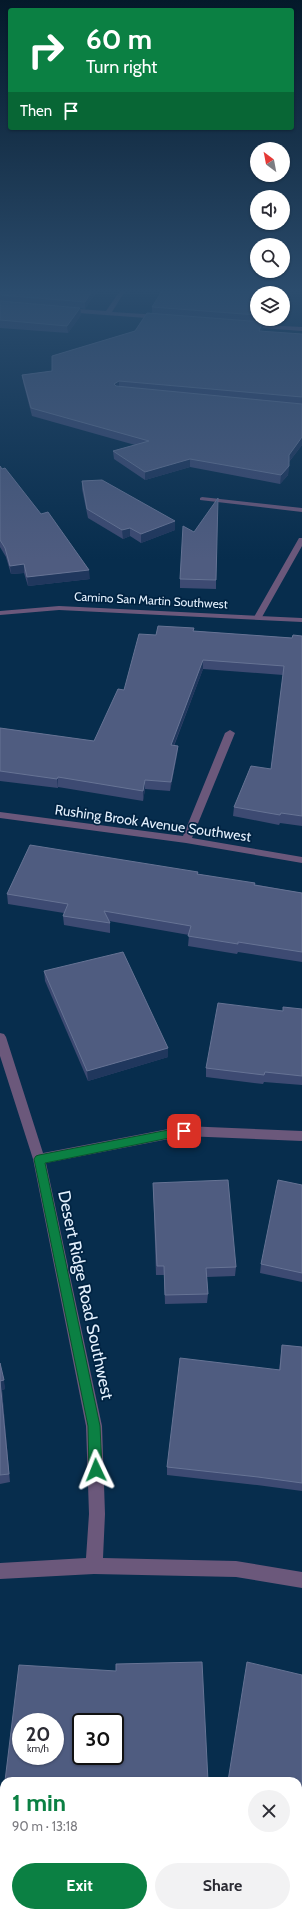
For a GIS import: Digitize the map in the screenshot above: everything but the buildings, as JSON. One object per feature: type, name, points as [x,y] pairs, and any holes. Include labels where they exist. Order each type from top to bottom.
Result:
[{"type":"street","points":[[202,499],[302,510]]},
{"type":"street","points":[[258,617],[302,540]]},
{"type":"street","name":"Camino San Martin Southwest","points":[[0,613],[60,608],[302,620]]},
{"type":"street","points":[[186,840],[230,733]]},
{"type":"street","name":"Rushing Brook Avenue Southwest","points":[[0,815],[186,840],[302,860]]},
{"type":"street","name":"Desert Ridge Road Southwest","points":[[0,1037],[39,1159],[94,1426],[97,1514],[94,1566]]},
{"type":"street","points":[[39,1159],[184,1131],[302,1136]]},
{"type":"street","points":[[0,1571],[94,1566],[236,1569],[302,1580]]},
{"type":"route","points":[[96,1470],[94,1426],[39,1159],[184,1131]]}]
